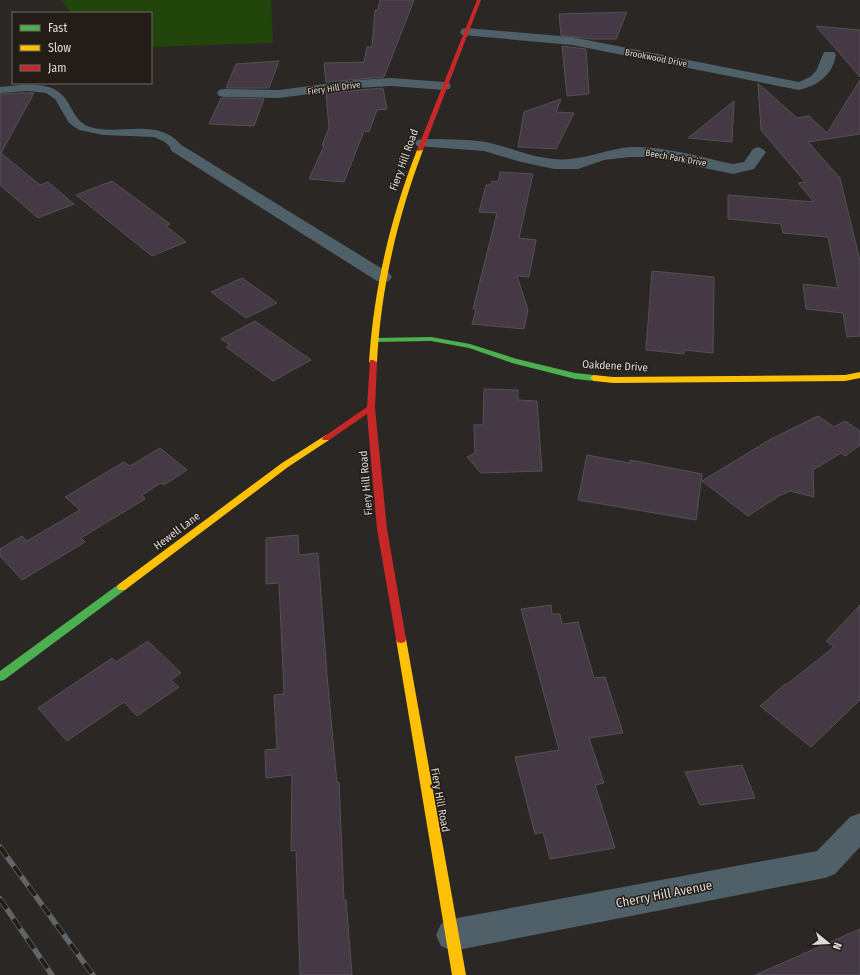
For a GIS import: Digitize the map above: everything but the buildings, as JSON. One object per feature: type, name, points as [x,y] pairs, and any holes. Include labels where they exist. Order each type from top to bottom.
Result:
[{"type":"street","name":"Fiery Hill Road","points":[[459,975],[382,529],[371,408],[374,340],[383,277],[405,187],[479,0]]},
{"type":"street","name":"Brookwood Drive","points":[[466,32],[572,41],[798,86],[811,82],[820,74],[828,62],[828,55]]},
{"type":"street","name":"Fiery Hill Drive","points":[[224,92],[279,94],[356,84],[391,82],[444,86]]},
{"type":"street","name":"Beech Park Drive","points":[[422,143],[462,144],[486,147],[526,159],[554,164],[578,164],[602,156],[630,152],[652,152],[733,169],[749,166],[758,152]]},
{"type":"street","points":[[178,149],[383,277]]},
{"type":"street","name":"Oakdene Drive","points":[[374,340],[431,339],[470,346],[515,361],[575,376],[613,380],[846,378],[860,375]]},
{"type":"street","name":"Hewell Lane","points":[[0,677],[285,465],[371,408]]},
{"type":"street","name":"Cherry Hill Avenue","points":[[452,935],[825,864],[860,826]]},
{"type":"lane","points":[[0,90],[46,90],[54,93],[75,124],[83,128],[157,134],[170,140],[178,149]]},
{"type":"green space","points":[[61,0],[271,0],[273,43],[152,47],[152,12],[70,12]]},
{"type":"railway","points":[[0,847],[93,975]]},
{"type":"railway","points":[[0,899],[52,975]]},
{"type":"traffic: fast","points":[[374,340],[431,339],[470,346],[515,361],[575,376],[594,378]]},
{"type":"traffic: fast","points":[[0,677],[122,587]]},
{"type":"traffic: slow","points":[[373,362],[382,281],[394,228],[410,175],[420,150]]},
{"type":"traffic: slow","points":[[594,378],[613,380],[845,378],[860,375]]},
{"type":"traffic: slow","points":[[122,587],[285,465],[326,438]]},
{"type":"traffic: slow","points":[[401,639],[459,975]]},
{"type":"traffic: jam","points":[[420,150],[479,0]]},
{"type":"traffic: jam","points":[[373,362],[371,408],[382,529],[401,639]]},
{"type":"traffic: jam","points":[[326,438],[371,408]]}]
